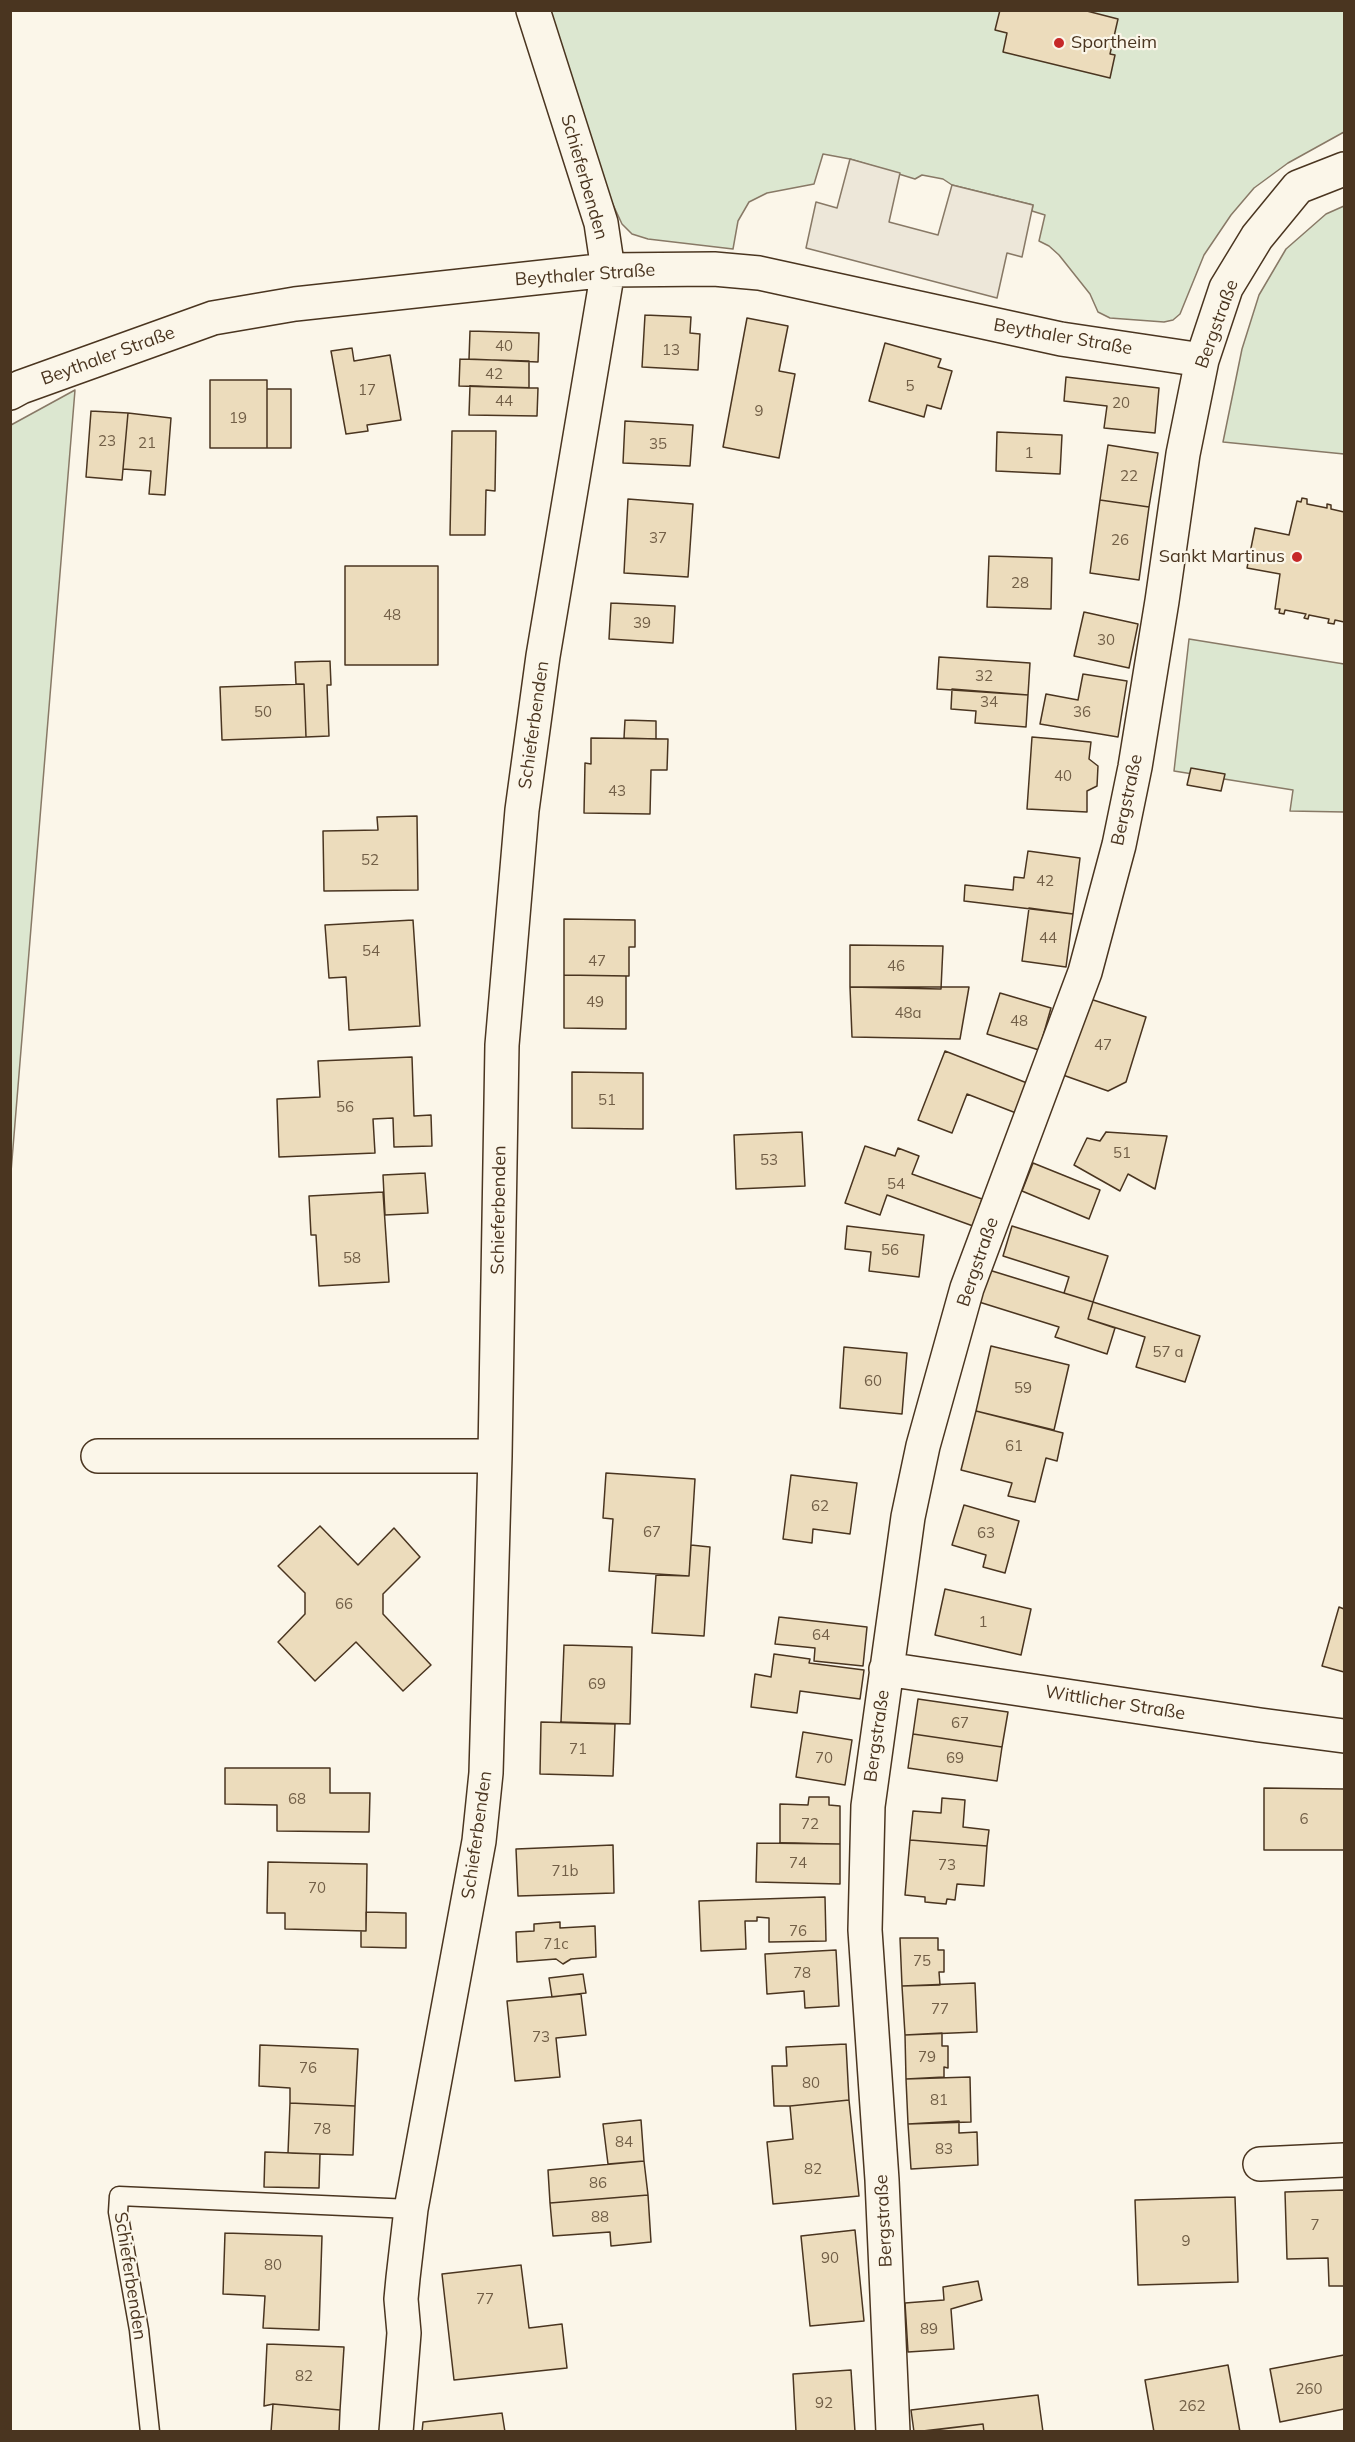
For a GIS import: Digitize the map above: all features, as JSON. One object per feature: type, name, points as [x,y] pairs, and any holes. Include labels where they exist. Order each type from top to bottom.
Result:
[{"type":"street","name":"Schieferbenden","points":[[396,2432],[404,2333],[402,2278],[411,2209],[479,1841],[488,1728],[502,1045],[522,810],[543,656],[608,270],[601,223],[532,10]]},
{"type":"street","name":"Bergstraße","points":[[893,2432],[881,2169],[866,1930],[868,1806],[908,1517],[923,1446],[968,1288],[1085,972],[1119,845],[1135,767],[1183,454],[1202,360],[1226,288],[1257,237],[1298,186],[1344,169]]},
{"type":"street","name":"Beythaler Straße","points":[[10,393],[21,387],[213,318],[295,304],[608,270],[714,269],[759,273],[1061,339],[1202,360]]},
{"type":"street","points":[[98,1456],[495,1456]]},
{"type":"street","name":"Wittlicher Straße","points":[[886,1669],[1344,1736]]},
{"type":"street","points":[[1260,2164],[1344,2160]]},
{"type":"lane","name":"Schieferbenden","points":[[150,2432],[139,2330],[118,2212],[119,2196],[411,2209]]},
{"type":"green space","points":[[549,11],[1344,11],[1344,132],[1288,163],[1254,188],[1231,215],[1204,255],[1180,314],[1173,320],[1164,322],[1110,318],[1098,312],[1090,294],[1059,255],[1039,241],[1045,215],[1032,211],[1033,205],[952,185],[943,179],[922,175],[915,179],[850,159],[823,154],[814,184],[767,193],[749,202],[738,221],[733,249],[648,239],[632,234],[622,224],[609,196]]},
{"type":"green space","points":[[1344,206],[1344,454],[1223,442],[1242,349],[1259,295],[1286,249],[1326,214]]},
{"type":"green space","points":[[75,390],[11,1172],[11,425]]},
{"type":"green space","points":[[1189,639],[1344,664],[1344,812],[1290,811],[1293,790],[1174,771]]},
{"type":"shaded area","points":[[850,159],[900,173],[889,222],[938,235],[952,185],[1033,205],[1022,257],[1007,253],[997,298],[806,248],[816,202],[837,208]]},
{"type":"building","name":"Sportheim","points":[[1000,10],[1083,10],[1118,19],[1110,54],[1115,55],[1110,78],[1003,52],[1007,33],[995,30]]},
{"type":"building","points":[[645,315],[691,317],[690,333],[700,334],[698,370],[642,367]]},
{"type":"building","points":[[747,318],[788,326],[779,371],[795,374],[779,458],[723,447]]},
{"type":"building","points":[[470,331],[539,333],[538,362],[469,359]]},
{"type":"building","points":[[885,343],[941,359],[938,367],[952,371],[941,409],[927,405],[924,417],[869,401]]},
{"type":"building","points":[[352,348],[354,361],[390,355],[401,420],[367,425],[368,431],[346,434],[331,351]]},
{"type":"building","points":[[460,359],[529,361],[529,388],[459,386]]},
{"type":"building","points":[[1066,377],[1159,388],[1155,433],[1104,428],[1107,406],[1064,401]]},
{"type":"building","points":[[210,380],[267,380],[267,448],[210,448]]},
{"type":"building","points":[[470,386],[538,388],[537,416],[469,415]]},
{"type":"building","points":[[267,389],[291,389],[291,448],[267,448]]},
{"type":"building","points":[[91,411],[128,413],[122,480],[86,477]]},
{"type":"building","points":[[128,413],[171,418],[165,495],[149,494],[151,471],[123,469]]},
{"type":"building","points":[[625,421],[693,425],[690,466],[623,463]]},
{"type":"building","points":[[452,431],[496,431],[495,491],[486,490],[485,535],[450,535]]},
{"type":"building","points":[[997,432],[1062,435],[1060,474],[996,471]]},
{"type":"building","points":[[1108,445],[1158,453],[1149,507],[1100,500]]},
{"type":"building","name":"Sankt Martinus","points":[[1302,498],[1307,499],[1307,504],[1327,508],[1327,504],[1331,505],[1331,509],[1344,512],[1344,622],[1335,620],[1334,624],[1328,623],[1329,619],[1309,615],[1308,619],[1304,618],[1306,614],[1285,610],[1284,614],[1279,613],[1280,609],[1275,609],[1280,574],[1247,568],[1255,528],[1289,535],[1297,501],[1301,502]]},
{"type":"building","points":[[628,499],[693,504],[688,577],[624,573]]},
{"type":"building","points":[[1100,500],[1149,507],[1139,580],[1090,573]]},
{"type":"building","points":[[989,556],[1052,558],[1051,609],[987,607]]},
{"type":"building","points":[[345,566],[438,566],[438,665],[345,665]]},
{"type":"building","points":[[611,603],[675,606],[673,643],[609,639]]},
{"type":"building","points":[[1084,612],[1138,624],[1129,668],[1074,656]]},
{"type":"building","points":[[939,657],[1030,663],[1028,695],[937,689]]},
{"type":"building","points":[[330,661],[331,685],[327,685],[329,736],[306,737],[304,684],[296,684],[295,662]]},
{"type":"building","points":[[1083,674],[1127,681],[1118,737],[1040,724],[1046,694],[1078,700]]},
{"type":"building","points":[[304,684],[306,737],[222,740],[220,687]]},
{"type":"building","points":[[952,689],[1028,695],[1026,727],[975,723],[976,711],[951,709]]},
{"type":"building","points":[[625,720],[656,721],[656,739],[624,738]]},
{"type":"building","points":[[1032,737],[1091,742],[1089,759],[1098,766],[1097,786],[1087,791],[1087,812],[1027,809]]},
{"type":"building","points":[[591,738],[668,739],[667,770],[651,770],[650,814],[584,813],[585,763],[591,764]]},
{"type":"building","points":[[1191,768],[1225,774],[1221,791],[1187,785]]},
{"type":"building","points":[[417,816],[418,890],[324,891],[323,831],[378,830],[377,817]]},
{"type":"building","points":[[1028,851],[1080,858],[1073,914],[964,901],[965,885],[1013,890],[1014,877],[1024,878]]},
{"type":"building","points":[[1029,908],[1073,914],[1066,967],[1022,961]]},
{"type":"building","points":[[564,919],[635,920],[635,947],[629,947],[629,976],[564,975]]},
{"type":"building","points":[[413,920],[420,1026],[349,1030],[346,977],[329,978],[325,925]]},
{"type":"building","points":[[850,945],[943,946],[941,989],[850,987]]},
{"type":"building","points":[[564,975],[626,976],[626,1029],[564,1028]]},
{"type":"building","points":[[850,987],[969,987],[960,1039],[852,1037]]},
{"type":"building","points":[[1000,993],[1051,1008],[1039,1050],[987,1034]]},
{"type":"building","points":[[1084,997],[1146,1017],[1126,1082],[1108,1091],[1060,1074]]},
{"type":"building","points":[[945,1051],[1027,1083],[1016,1113],[967,1094],[952,1133],[918,1120]]},
{"type":"building","points":[[412,1057],[414,1116],[431,1115],[432,1146],[394,1147],[393,1118],[373,1119],[375,1153],[279,1157],[277,1099],[320,1097],[318,1061]]},
{"type":"building","points":[[572,1072],[643,1073],[643,1129],[572,1128]]},
{"type":"building","points":[[802,1132],[805,1186],[736,1189],[734,1135]]},
{"type":"building","points":[[1106,1132],[1167,1136],[1155,1189],[1128,1174],[1120,1191],[1074,1165],[1087,1138],[1100,1141]]},
{"type":"building","points":[[865,1146],[895,1156],[898,1148],[919,1156],[912,1174],[982,1199],[973,1226],[887,1195],[880,1215],[845,1203]]},
{"type":"building","points":[[1033,1163],[1100,1190],[1089,1219],[1022,1191]]},
{"type":"building","points":[[425,1173],[428,1213],[385,1215],[383,1175]]},
{"type":"building","points":[[383,1192],[389,1282],[319,1286],[316,1235],[311,1235],[309,1196]]},
{"type":"building","points":[[847,1226],[924,1235],[919,1277],[869,1271],[871,1252],[845,1249]]},
{"type":"building","points":[[1012,1226],[1108,1256],[1093,1302],[1064,1293],[1069,1277],[1003,1256]]},
{"type":"building","points":[[989,1270],[1093,1302],[1088,1319],[1115,1328],[1107,1354],[1055,1337],[1059,1327],[979,1302]]},
{"type":"building","points":[[1093,1302],[1200,1336],[1185,1382],[1136,1367],[1145,1337],[1088,1319]]},
{"type":"building","points":[[991,1346],[1069,1365],[1054,1430],[976,1411]]},
{"type":"building","points":[[844,1347],[907,1353],[902,1414],[840,1408]]},
{"type":"building","points":[[976,1411],[1063,1433],[1057,1461],[1046,1458],[1035,1502],[1008,1496],[1012,1483],[961,1470]]},
{"type":"building","points":[[606,1473],[695,1479],[689,1576],[609,1571],[613,1519],[603,1518]]},
{"type":"building","points":[[791,1475],[857,1483],[850,1534],[813,1529],[812,1543],[783,1539]]},
{"type":"building","points":[[964,1505],[1019,1521],[1005,1573],[983,1567],[986,1555],[952,1545]]},
{"type":"building","points":[[320,1526],[358,1565],[394,1528],[420,1557],[383,1594],[383,1614],[431,1665],[403,1691],[356,1642],[315,1681],[278,1642],[305,1614],[305,1593],[278,1566]]},
{"type":"building","points":[[691,1545],[710,1547],[704,1636],[652,1633],[656,1575],[689,1576]]},
{"type":"building","points":[[945,1589],[1031,1609],[1021,1655],[935,1635]]},
{"type":"building","points":[[1339,1607],[1344,1609],[1344,1672],[1322,1666]]},
{"type":"building","points":[[779,1617],[867,1627],[863,1666],[814,1661],[815,1648],[775,1644]]},
{"type":"building","points":[[564,1645],[632,1647],[630,1724],[561,1722]]},
{"type":"building","points":[[774,1654],[810,1659],[809,1663],[864,1670],[860,1699],[800,1691],[797,1713],[751,1707],[755,1674],[771,1677]]},
{"type":"building","points":[[918,1699],[1008,1712],[1002,1747],[913,1734]]},
{"type":"building","points":[[541,1722],[615,1724],[613,1776],[540,1774]]},
{"type":"building","points":[[803,1732],[852,1740],[845,1785],[796,1777]]},
{"type":"building","points":[[913,1734],[1002,1747],[997,1781],[908,1768]]},
{"type":"building","points":[[225,1768],[330,1768],[330,1793],[370,1793],[369,1832],[277,1831],[277,1805],[225,1804]]},
{"type":"building","points":[[1264,1788],[1344,1789],[1344,1850],[1264,1850]]},
{"type":"building","points":[[809,1797],[829,1797],[829,1805],[840,1806],[840,1844],[780,1843],[780,1804],[808,1805]]},
{"type":"building","points":[[942,1798],[965,1800],[963,1827],[989,1830],[987,1846],[910,1840],[913,1811],[941,1813]]},
{"type":"building","points":[[910,1840],[987,1846],[984,1886],[957,1884],[955,1900],[947,1899],[946,1904],[925,1902],[925,1897],[905,1895]]},
{"type":"building","points":[[757,1843],[840,1844],[840,1884],[756,1882]]},
{"type":"building","points":[[613,1845],[614,1893],[518,1896],[516,1849]]},
{"type":"building","points":[[268,1862],[367,1864],[366,1931],[285,1929],[285,1913],[267,1913]]},
{"type":"building","points":[[825,1897],[826,1941],[769,1942],[769,1918],[757,1917],[757,1921],[745,1921],[746,1949],[701,1951],[699,1901]]},
{"type":"building","points":[[366,1912],[406,1913],[406,1948],[361,1947],[361,1931],[366,1931]]},
{"type":"building","points":[[560,1922],[560,1928],[595,1926],[596,1957],[571,1959],[563,1964],[556,1959],[517,1962],[516,1932],[534,1931],[534,1924]]},
{"type":"building","points":[[900,1938],[938,1938],[938,1950],[944,1950],[944,1972],[939,1972],[940,1985],[902,1986]]},
{"type":"building","points":[[836,1950],[839,2006],[805,2008],[804,1991],[767,1994],[765,1954]]},
{"type":"building","points":[[583,1974],[586,1993],[552,1997],[549,1978]]},
{"type":"building","points":[[975,1983],[977,2032],[905,2035],[902,1986]]},
{"type":"building","points":[[581,1994],[586,2035],[556,2038],[560,2077],[515,2081],[507,2001]]},
{"type":"building","points":[[942,2033],[942,2046],[948,2046],[948,2068],[944,2067],[944,2077],[906,2079],[905,2035]]},
{"type":"building","points":[[846,2044],[849,2100],[774,2106],[772,2066],[787,2066],[786,2047]]},
{"type":"building","points":[[260,2045],[358,2049],[355,2106],[290,2103],[290,2088],[259,2086]]},
{"type":"building","points":[[970,2077],[971,2122],[908,2124],[906,2079]]},
{"type":"building","points":[[849,2100],[859,2196],[773,2204],[767,2142],[793,2139],[790,2106]]},
{"type":"building","points":[[290,2103],[355,2106],[353,2155],[288,2153]]},
{"type":"building","points":[[641,2120],[644,2161],[608,2164],[603,2124]]},
{"type":"building","points":[[959,2121],[959,2133],[977,2132],[978,2165],[911,2169],[908,2124]]},
{"type":"building","points":[[265,2152],[320,2154],[319,2188],[264,2187]]},
{"type":"building","points":[[644,2161],[648,2195],[550,2203],[548,2170]]},
{"type":"building","points":[[1344,2190],[1344,2286],[1329,2286],[1328,2258],[1287,2259],[1285,2192]]},
{"type":"building","points":[[648,2195],[651,2242],[611,2246],[610,2232],[553,2236],[550,2203]]},
{"type":"building","points":[[1235,2197],[1238,2282],[1138,2285],[1135,2200]]},
{"type":"building","points":[[855,2230],[864,2321],[810,2326],[801,2236]]},
{"type":"building","points":[[225,2233],[322,2236],[319,2330],[263,2328],[265,2296],[223,2294]]},
{"type":"building","points":[[521,2265],[529,2328],[562,2324],[567,2368],[454,2380],[442,2274]]},
{"type":"building","points":[[978,2281],[982,2300],[951,2309],[954,2349],[908,2352],[905,2303],[944,2300],[943,2287]]},
{"type":"building","points":[[267,2344],[344,2347],[340,2410],[273,2404],[264,2406]]},
{"type":"building","points":[[1344,2355],[1344,2409],[1280,2422],[1270,2369]]},
{"type":"building","points":[[1228,2365],[1240,2432],[1154,2432],[1145,2380]]},
{"type":"building","points":[[851,2370],[855,2432],[796,2432],[793,2374]]},
{"type":"building","points":[[1038,2395],[1043,2432],[984,2432],[983,2424],[914,2432],[911,2410]]},
{"type":"building","points":[[273,2404],[340,2410],[339,2432],[271,2432]]},
{"type":"building","points":[[502,2413],[505,2432],[422,2432],[423,2422]]},
{"type":"building","points":[[983,2424],[984,2432],[918,2432]]},
{"type":"place","name":"Sportheim","points":[[1059,43]]},
{"type":"place","name":"Sankt Martinus","points":[[1297,557]]}]
